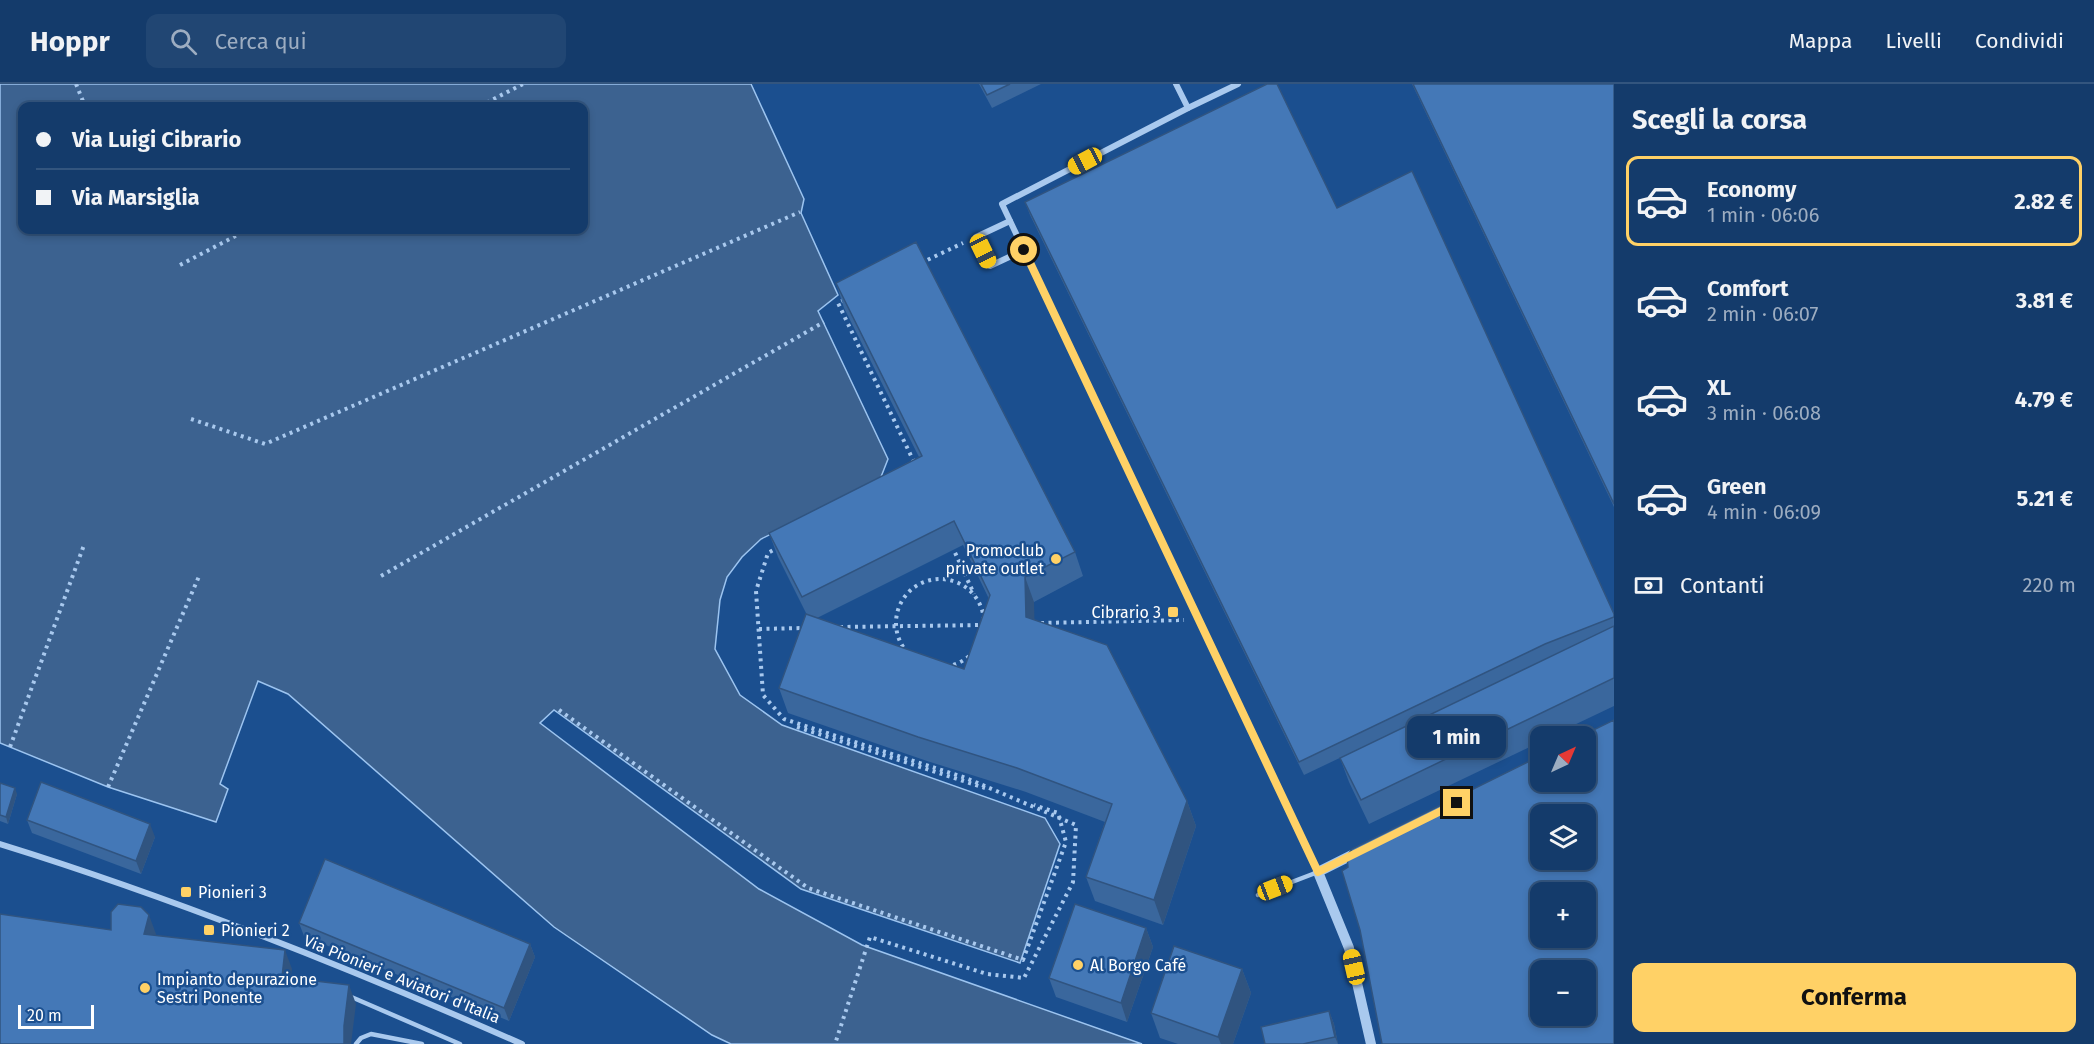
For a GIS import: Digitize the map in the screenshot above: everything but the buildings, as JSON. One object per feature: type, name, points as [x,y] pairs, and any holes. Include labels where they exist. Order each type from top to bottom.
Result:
[{"type":"street","points":[[1176,84],[1188,108]]},
{"type":"street","points":[[1238,84],[1002,204],[1318,872],[1349,948],[1371,1044]]},
{"type":"street","points":[[1010,221],[976,237],[990,266],[1024,250]]},
{"type":"street","name":"Via Pionieri e Aviatori d'Italia","points":[[0,844],[203,914],[404,992],[522,1044]]},
{"type":"street","points":[[1318,872],[1363,850]]},
{"type":"lane","points":[[1258,895],[1318,872]]},
{"type":"lane","points":[[342,992],[460,1044]]},
{"type":"lane","points":[[356,1044],[361,1038],[371,1034],[422,1044]]},
{"type":"path","points":[[76,84],[83,102]]},
{"type":"path","points":[[488,102],[523,84]]},
{"type":"path","points":[[191,419],[265,444],[801,212]]},
{"type":"path","points":[[180,265],[239,234]]},
{"type":"path","points":[[913,267],[976,237]]},
{"type":"path","points":[[849,298],[838,303],[920,474]]},
{"type":"path","points":[[381,576],[824,322]]},
{"type":"path","points":[[948,536],[982,610],[984,625],[981,639],[970,662]]},
{"type":"path","points":[[788,542],[768,553],[756,591],[763,695],[784,719],[966,778],[1076,825],[1072,882],[1024,978],[987,974],[870,937],[835,1044]]},
{"type":"path","points":[[10,747],[84,544]]},
{"type":"path","points":[[108,787],[200,573]]},
{"type":"path","points":[[974,652],[962,662],[948,667],[933,667],[919,662],[907,653],[899,641],[896,626],[897,612],[902,599],[912,588],[924,581],[939,579],[953,581],[966,587],[975,598]]},
{"type":"path","points":[[1032,624],[1199,620]]},
{"type":"path","points":[[838,627],[996,624]]},
{"type":"path","points":[[759,629],[804,628]]},
{"type":"path","points":[[559,710],[808,888],[1023,960],[1066,842],[1058,813],[797,727]]},
{"type":"path","points":[[936,768],[940,757]]},
{"type":"water","points":[[0,84],[751,84],[804,199],[801,213],[838,295],[818,311],[888,459],[879,482],[761,539],[742,557],[727,577],[720,600],[715,649],[740,695],[782,725],[1045,818],[1060,844],[1020,963],[801,889],[554,710],[540,723],[759,889],[862,945],[1142,1044],[731,1044],[712,1035],[554,927],[288,694],[258,681],[220,784],[228,789],[216,822],[108,787],[0,743]]},
{"type":"place","name":"Promoclub private outlet","points":[[1056,559]]},
{"type":"place","name":"Cibrario 3","points":[[1173,612]]},
{"type":"place","name":"Pionieri 3","points":[[186,892]]},
{"type":"place","name":"Pionieri 2","points":[[209,930]]},
{"type":"place","name":"Al Borgo Café","points":[[1078,965]]},
{"type":"place","name":"Impianto depurazione Sestri Ponente","points":[[145,988]]},
{"type":"route","points":[[1024,250],[1318,872],[1457,803]]}]
